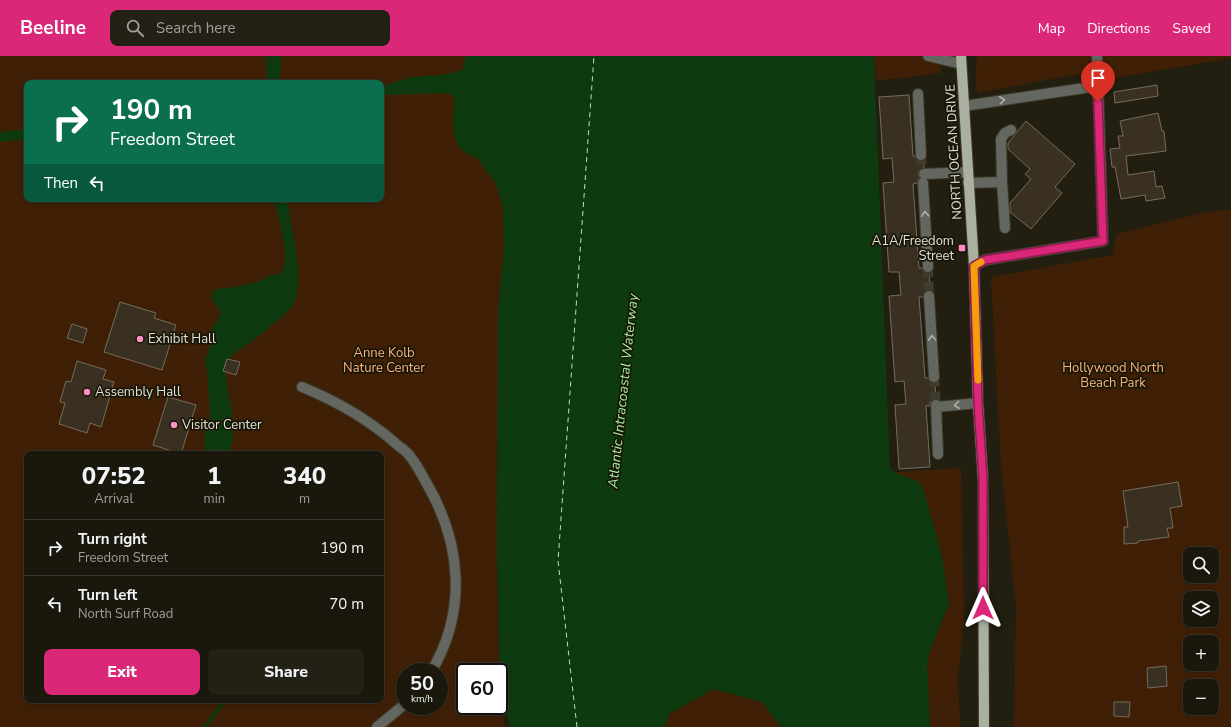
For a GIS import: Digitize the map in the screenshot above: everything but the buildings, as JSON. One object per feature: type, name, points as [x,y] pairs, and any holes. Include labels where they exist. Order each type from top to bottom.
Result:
[{"type":"main road","name":"NORTH OCEAN DRIVE","points":[[961,60],[974,266],[978,403],[983,479],[984,727]]},
{"type":"street","points":[[928,56],[961,60]]},
{"type":"street","points":[[974,266],[985,260],[1103,241],[1097,56]]},
{"type":"street","points":[[964,106],[1098,86]]},
{"type":"street","points":[[918,94],[921,155]]},
{"type":"street","points":[[1005,228],[1001,139],[1005,133],[1011,130]]},
{"type":"street","points":[[928,267],[924,179],[968,172]]},
{"type":"street","points":[[968,183],[1002,182]]},
{"type":"street","points":[[929,296],[934,377]]},
{"type":"street","points":[[302,387],[321,394],[349,409],[378,428],[410,456],[436,498],[448,532],[457,584],[455,608],[449,632],[436,663]]},
{"type":"street","points":[[938,454],[936,406],[978,403]]},
{"type":"street","points":[[377,727],[396,711]]},
{"type":"green space","name":"Anne Kolb Nature Center","points":[[0,56],[528,56],[534,90],[497,447],[499,663],[456,663],[456,715],[504,715],[505,727],[0,727]]},
{"type":"green space","points":[[874,56],[940,56],[941,73],[876,81]]},
{"type":"green space","points":[[977,56],[1231,56],[1231,58],[1116,78],[1084,73],[977,93]]},
{"type":"green space","name":"Hollywood North Beach Park","points":[[1231,210],[1231,727],[1014,727],[1016,606],[1001,465],[991,277],[1113,255],[1117,234],[1207,212]]},
{"type":"green space","points":[[961,468],[964,618],[958,678],[960,727],[930,727],[927,664],[930,651],[949,603],[942,556],[894,472]]},
{"type":"green space","points":[[714,689],[762,702],[781,727],[664,727],[670,713]]},
{"type":"water","points":[[270,56],[281,56],[280,80],[266,80],[270,67]]},
{"type":"water","name":"Atlantic Intracoastal Waterway","points":[[466,56],[874,56],[890,468],[894,472],[917,481],[923,488],[942,556],[949,603],[930,651],[927,664],[930,727],[781,727],[762,702],[714,689],[670,713],[664,727],[510,727],[507,715],[508,715],[508,663],[499,663],[497,554],[498,309],[504,249],[503,207],[496,184],[478,158],[463,151],[456,142],[454,98],[450,94],[384,95],[384,85],[413,77],[442,75],[463,70]]},
{"type":"water","points":[[24,129],[24,139],[0,142],[0,132]]},
{"type":"water","points":[[275,202],[288,202],[297,265],[298,279],[295,301],[283,316],[235,353],[227,362],[226,372],[232,414],[233,440],[228,449],[224,451],[206,451],[204,434],[210,415],[205,360],[209,350],[213,326],[221,313],[211,297],[212,292],[217,289],[258,282],[271,275],[281,274],[284,267],[285,248]]},
{"type":"waterway","points":[[267,56],[270,80]]},
{"type":"waterway","points":[[228,445],[229,451]]},
{"type":"waterway","points":[[205,727],[223,703]]},
{"type":"ferry route","points":[[577,727],[558,561],[594,56]]},
{"type":"tunnel","points":[[921,155],[923,183]]},
{"type":"tunnel","points":[[928,267],[929,296]]},
{"type":"tunnel","points":[[934,377],[936,405]]},
{"type":"slow traffic","points":[[978,380],[974,266],[981,262]]},
{"type":"place","name":"A1A/Freedom Street","points":[[962,248]]},
{"type":"place","name":"Exhibit Hall","points":[[140,339]]},
{"type":"place","name":"Assembly Hall","points":[[87,392]]},
{"type":"place","name":"Visitor Center","points":[[174,425]]},
{"type":"route","points":[[983,608],[983,479],[978,403],[974,266],[985,260],[1103,241],[1098,102]]}]
